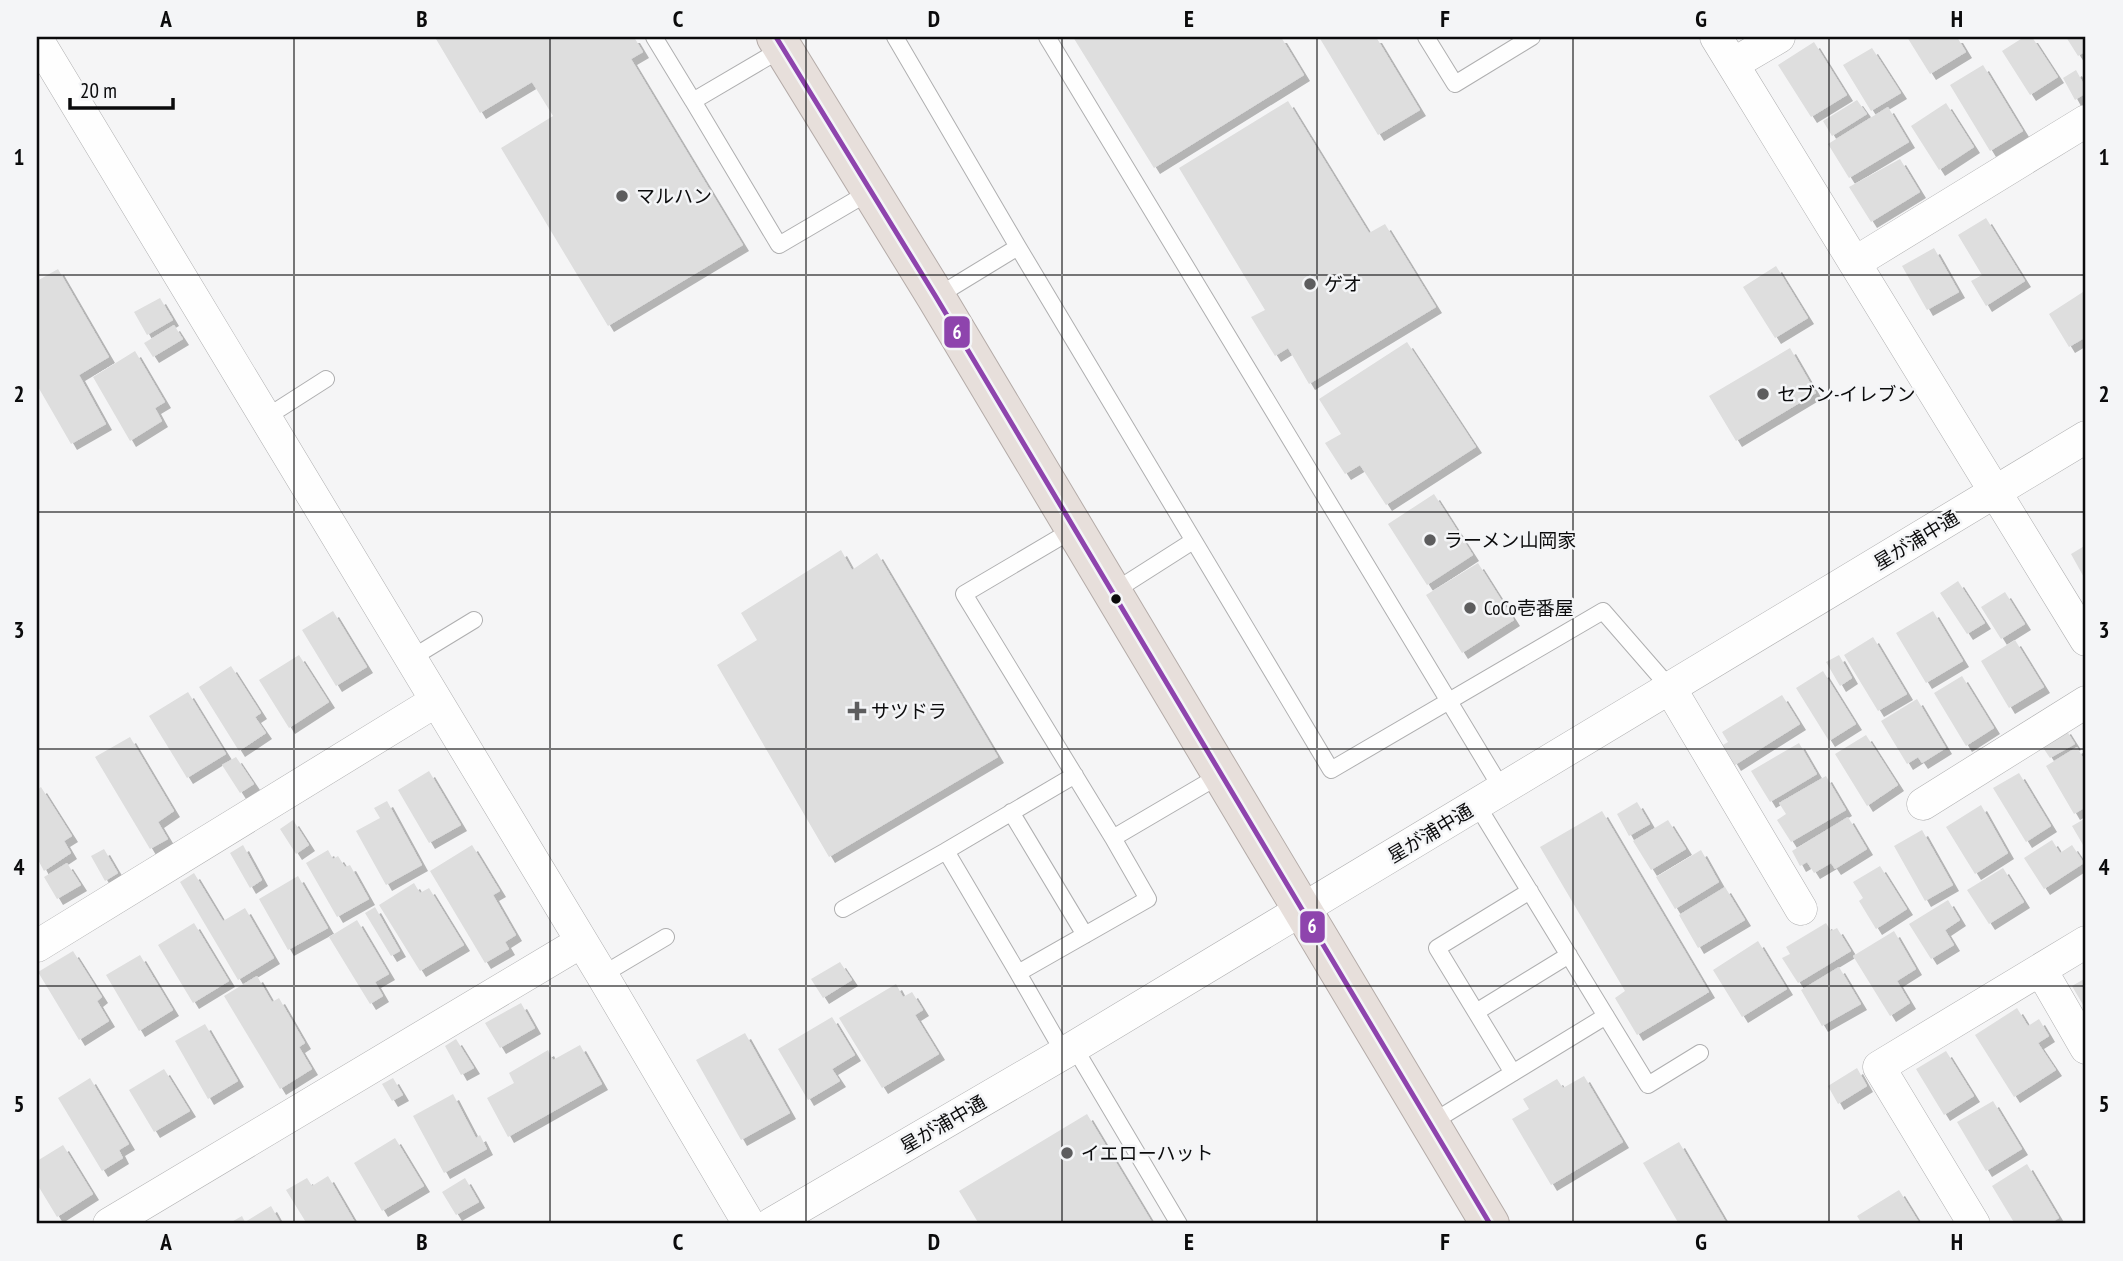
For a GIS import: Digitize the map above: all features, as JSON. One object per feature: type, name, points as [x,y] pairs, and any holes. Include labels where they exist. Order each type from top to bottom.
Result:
[{"type":"highway","points":[[779,42],[1075,528],[1490,1224]]},
{"type":"street","points":[[1716,37],[2086,640]]},
{"type":"street","points":[[1733,64],[1779,37]]},
{"type":"street","points":[[44,44],[265,418],[749,1224]]},
{"type":"street","points":[[1856,262],[2086,121]]},
{"type":"street","name":"星が浦中通","points":[[771,1224],[1069,1050],[2086,438]]},
{"type":"street","points":[[1670,688],[1801,909]]},
{"type":"street","points":[[37,946],[436,701]]},
{"type":"street","points":[[1923,804],[2086,702]]},
{"type":"street","points":[[109,1224],[581,942]]},
{"type":"street","points":[[1974,1224],[1879,1067],[2086,942]]},
{"type":"street","points":[[2041,970],[2086,1048]]},
{"type":"lane","points":[[654,37],[779,245],[870,191]]},
{"type":"lane","points":[[895,37],[1017,247],[1331,770],[1450,703],[1603,611],[1670,688]]},
{"type":"lane","points":[[1047,37],[1450,703],[1530,891],[1648,1085],[1700,1053]]},
{"type":"lane","points":[[1426,37],[1455,84],[1532,37]]},
{"type":"lane","points":[[693,101],[779,42]]},
{"type":"lane","points":[[936,297],[1017,247]]},
{"type":"lane","points":[[265,418],[326,379]]},
{"type":"lane","points":[[1018,973],[1148,899],[964,594],[1075,528]]},
{"type":"lane","points":[[1113,592],[1193,541]]},
{"type":"lane","points":[[411,659],[474,620]]},
{"type":"lane","points":[[1113,838],[1222,774]]},
{"type":"lane","points":[[843,909],[1075,775]]},
{"type":"lane","points":[[1011,813],[1085,935]]},
{"type":"lane","points":[[946,851],[1018,973],[1179,1224]]},
{"type":"lane","points":[[1513,1073],[1437,948],[1530,891]]},
{"type":"lane","points":[[601,975],[666,937]]},
{"type":"lane","points":[[1476,1012],[1569,955]]},
{"type":"lane","points":[[1431,1123],[1606,1016]]},
{"type":"building","name":"マルハン","points":[[634,37],[643,52],[631,59],[743,245],[608,326],[501,148],[553,116],[532,82],[480,113],[436,39]]},
{"type":"building","points":[[1073,37],[1281,37],[1304,75],[1154,168]]},
{"type":"building","points":[[1319,37],[1376,37],[1420,110],[1378,135]]},
{"type":"building","points":[[1907,37],[1957,37],[1966,52],[1930,74]]},
{"type":"building","points":[[2024,37],[2032,37],[2058,77],[2030,95],[2002,51]]},
{"type":"building","points":[[2066,37],[2086,37],[2086,51],[2078,56]]},
{"type":"building","points":[[1814,42],[1847,95],[1811,117],[1778,65]]},
{"type":"building","points":[[1872,48],[1901,93],[1871,111],[1843,65]]},
{"type":"building","points":[[1983,65],[2023,131],[1990,151],[1950,85]]},
{"type":"building","points":[[2076,70],[2086,93],[2075,100],[2063,78]]},
{"type":"building","points":[[1857,100],[1867,114],[1832,136],[1823,121]]},
{"type":"building","points":[[1288,101],[1369,233],[1385,224],[1436,307],[1309,384],[1288,348],[1275,356],[1251,317],[1265,310],[1179,168]]},
{"type":"building","points":[[1946,103],[1974,147],[1939,170],[1911,126]]},
{"type":"building","points":[[1888,107],[1909,142],[1849,178],[1828,144]]},
{"type":"building","points":[[1900,159],[1920,192],[1871,222],[1849,187]]},
{"type":"building","points":[[1986,218],[2025,281],[1986,306],[1971,281],[1982,275],[1958,235]]},
{"type":"building","points":[[1934,248],[1959,292],[1927,310],[1902,266]]},
{"type":"building","points":[[1776,266],[1808,318],[1775,338],[1743,287]]},
{"type":"building","points":[[58,269],[109,357],[79,375],[106,424],[71,444],[37,385],[37,281]]},
{"type":"building","points":[[2083,292],[2086,298],[2086,337],[2069,347],[2049,314]]},
{"type":"building","points":[[160,298],[173,320],[147,335],[134,312]]},
{"type":"building","points":[[174,325],[183,339],[153,357],[144,343]]},
{"type":"building","points":[[1407,342],[1476,447],[1386,505],[1360,465],[1345,474],[1325,443],[1341,434],[1319,399]]},
{"type":"building","name":"セブン-イレブン","points":[[1790,348],[1816,393],[1736,441],[1709,396]]},
{"type":"building","points":[[135,351],[165,402],[155,408],[162,421],[130,441],[93,377]]},
{"type":"building","name":"ラーメン山岡家","points":[[1434,494],[1473,555],[1427,585],[1388,524]]},
{"type":"building","points":[[2086,545],[2086,581],[2071,554]]},
{"type":"building","name":"サツドラ","points":[[841,550],[852,570],[877,553],[998,757],[829,857],[717,665],[757,640],[741,613]]},
{"type":"building","name":"CoCo壱番屋","points":[[1478,563],[1514,620],[1462,653],[1426,595]]},
{"type":"building","points":[[1958,581],[1985,623],[1967,634],[1940,593]]},
{"type":"building","points":[[2005,592],[2025,624],[2001,639],[1981,607]]},
{"type":"building","points":[[333,611],[367,667],[336,686],[302,630]]},
{"type":"building","points":[[1933,611],[1963,661],[1926,683],[1896,633]]},
{"type":"building","points":[[1873,637],[1907,694],[1878,711],[1844,655]]},
{"type":"building","points":[[2015,640],[2044,687],[2009,708],[1981,661]]},
{"type":"building","points":[[299,655],[329,702],[289,728],[259,680]]},
{"type":"building","points":[[1839,655],[1852,678],[1840,686],[1826,662]]},
{"type":"building","points":[[231,666],[261,713],[255,717],[266,733],[239,751],[199,687]]},
{"type":"building","points":[[1823,671],[1856,724],[1829,741],[1796,688]]},
{"type":"building","points":[[1962,676],[1994,728],[1966,746],[1934,693]]},
{"type":"building","points":[[188,692],[226,754],[187,778],[149,716]]},
{"type":"building","points":[[1782,695],[1800,724],[1735,765],[1723,745],[1728,742],[1722,732]]},
{"type":"building","points":[[1917,699],[1946,748],[1922,763],[1918,757],[1907,764],[1881,721]]},
{"type":"building","points":[[2065,728],[2075,744],[2050,758],[2040,743]]},
{"type":"building","points":[[1866,735],[1898,785],[1867,806],[1835,754]]},
{"type":"building","points":[[130,737],[174,811],[158,822],[168,839],[150,849],[95,757]]},
{"type":"building","points":[[1799,743],[1817,774],[1770,802],[1751,771]]},
{"type":"building","points":[[2077,747],[2086,763],[2086,807],[2074,814],[2046,766]]},
{"type":"building","points":[[236,757],[254,784],[240,793],[222,765]]},
{"type":"building","points":[[429,771],[461,825],[429,843],[398,790]]},
{"type":"building","points":[[2019,773],[2051,826],[2026,842],[1993,788]]},
{"type":"building","points":[[1826,776],[1846,810],[1791,842],[1777,820],[1786,814],[1779,803]]},
{"type":"building","points":[[41,787],[72,836],[64,841],[71,853],[44,871],[37,858],[37,790]]},
{"type":"building","points":[[387,801],[422,865],[386,885],[356,831],[380,818],[374,808]]},
{"type":"building","points":[[1637,802],[1650,824],[1629,836],[1617,814]]},
{"type":"building","points":[[1981,805],[2008,853],[1975,874],[1946,827]]},
{"type":"building","points":[[1602,811],[1709,992],[1637,1035],[1615,998],[1625,991],[1540,847]]},
{"type":"building","points":[[1848,817],[1867,849],[1835,869],[1831,863],[1814,873],[1807,862],[1800,866],[1792,851]]},
{"type":"building","points":[[2086,818],[2086,850],[2072,826]]},
{"type":"building","points":[[293,820],[309,845],[296,854],[280,829]]},
{"type":"building","points":[[1668,820],[1686,849],[1651,870],[1633,841]]},
{"type":"building","points":[[1922,830],[1953,885],[1925,901],[1894,846]]},
{"type":"building","points":[[2052,840],[2060,853],[2072,845],[2084,863],[2044,889],[2024,858]]},
{"type":"building","points":[[243,845],[262,880],[250,888],[230,853]]},
{"type":"building","points":[[472,845],[500,891],[493,895],[516,935],[505,942],[509,949],[485,963],[430,871]]},
{"type":"building","points":[[104,849],[118,873],[105,881],[91,856]]},
{"type":"building","points":[[328,850],[333,859],[338,856],[345,867],[350,865],[369,899],[337,917],[306,863]]},
{"type":"building","points":[[1701,850],[1719,882],[1675,909],[1656,877]]},
{"type":"building","points":[[67,863],[81,885],[57,899],[44,877]]},
{"type":"building","points":[[1880,866],[1907,909],[1876,929],[1859,901],[1863,898],[1853,882]]},
{"type":"building","points":[[2003,868],[2024,902],[1989,924],[1967,890]]},
{"type":"building","points":[[194,873],[223,921],[245,908],[274,958],[238,980],[180,882]]},
{"type":"building","points":[[298,876],[328,928],[288,950],[259,899]]},
{"type":"building","points":[[414,883],[420,893],[429,888],[464,945],[420,971],[379,905]]},
{"type":"building","points":[[1725,887],[1745,920],[1698,948],[1679,915]]},
{"type":"building","points":[[1948,900],[1960,920],[1945,930],[1954,945],[1931,959],[1909,924]]},
{"type":"building","points":[[375,907],[400,951],[391,956],[365,913]]},
{"type":"building","points":[[357,920],[389,974],[375,982],[383,996],[370,1004],[329,937]]},
{"type":"building","points":[[194,923],[229,981],[193,1003],[158,945]]},
{"type":"building","points":[[1826,923],[1831,931],[1837,928],[1851,951],[1798,983],[1782,958],[1790,954],[1786,947]]},
{"type":"building","points":[[1894,931],[1916,969],[1897,981],[1910,1003],[1890,1016],[1853,956]]},
{"type":"building","points":[[1758,941],[1787,989],[1742,1017],[1713,970]]},
{"type":"building","points":[[73,951],[102,997],[97,1001],[109,1021],[79,1040],[38,972]]},
{"type":"building","points":[[140,955],[173,1010],[139,1031],[106,975]]},
{"type":"building","points":[[840,962],[852,980],[823,998],[811,979]]},
{"type":"building","points":[[1839,967],[1861,1004],[1822,1026],[1801,990]]},
{"type":"building","points":[[257,976],[272,1002],[279,998],[305,1043],[299,1047],[312,1069],[280,1089],[224,996]]},
{"type":"building","points":[[2086,978],[2086,1010],[2072,986]]},
{"type":"building","points":[[896,984],[903,997],[912,992],[923,1010],[915,1015],[939,1054],[882,1088],[839,1018]]},
{"type":"building","points":[[521,1003],[535,1028],[500,1048],[485,1023]]},
{"type":"building","points":[[2017,1008],[2028,1026],[2039,1019],[2049,1036],[2038,1043],[2056,1070],[2014,1097],[1975,1035]]},
{"type":"building","points":[[832,1017],[855,1055],[832,1069],[840,1081],[808,1100],[778,1049]]},
{"type":"building","points":[[205,1024],[238,1081],[208,1099],[175,1041]]},
{"type":"building","points":[[745,1033],[790,1113],[741,1140],[696,1060]]},
{"type":"building","points":[[456,1039],[474,1068],[461,1075],[445,1046]]},
{"type":"building","points":[[580,1045],[602,1084],[508,1137],[487,1098],[514,1083],[509,1073],[548,1050],[553,1060]]},
{"type":"building","points":[[1946,1051],[1974,1096],[1944,1115],[1916,1069]]},
{"type":"building","points":[[1857,1068],[1867,1086],[1838,1104],[1828,1086]]},
{"type":"building","points":[[164,1069],[190,1111],[154,1132],[129,1090]]},
{"type":"building","points":[[1584,1076],[1623,1142],[1551,1185],[1512,1119],[1529,1109],[1523,1099],[1557,1079],[1563,1088]]},
{"type":"building","points":[[90,1078],[129,1144],[119,1150],[123,1158],[102,1171],[58,1098]]},
{"type":"building","points":[[393,1078],[403,1095],[392,1101],[382,1084]]},
{"type":"building","points":[[453,1094],[476,1138],[480,1135],[487,1149],[444,1173],[413,1116]]},
{"type":"building","points":[[1993,1101],[2022,1149],[1986,1171],[1957,1122]]},
{"type":"building","name":"イエローハット","points":[[1087,1114],[1153,1224],[979,1224],[959,1191]]},
{"type":"building","points":[[395,1138],[424,1186],[382,1211],[354,1163]]},
{"type":"building","points":[[1679,1142],[1727,1224],[1679,1224],[1643,1163]]},
{"type":"building","points":[[63,1145],[93,1194],[57,1217],[37,1184],[37,1161]]},
{"type":"building","points":[[2027,1164],[2059,1218],[2049,1224],[2015,1224],[1992,1186]]},
{"type":"building","points":[[328,1176],[356,1224],[307,1224],[286,1190],[307,1178],[312,1186]]},
{"type":"building","points":[[465,1178],[479,1202],[456,1215],[442,1192]]},
{"type":"building","points":[[1899,1190],[1920,1224],[1862,1224],[1857,1216]]},
{"type":"building","points":[[271,1206],[281,1224],[228,1224],[242,1216],[245,1222]]},
{"type":"transit line","name":"6","points":[[776,37],[936,297],[1490,1224]]},
{"type":"place","name":"マルハン","points":[[622,196]]},
{"type":"place","name":"ゲオ","points":[[1310,284]]},
{"type":"place","name":"セブン-イレブン","points":[[1763,394]]},
{"type":"place","name":"ラーメン山岡家","points":[[1430,540]]},
{"type":"place","name":"CoCo壱番屋","points":[[1470,608]]},
{"type":"place","name":"サツドラ","points":[[857,711]]},
{"type":"place","name":"イエローハット","points":[[1067,1153]]}]
